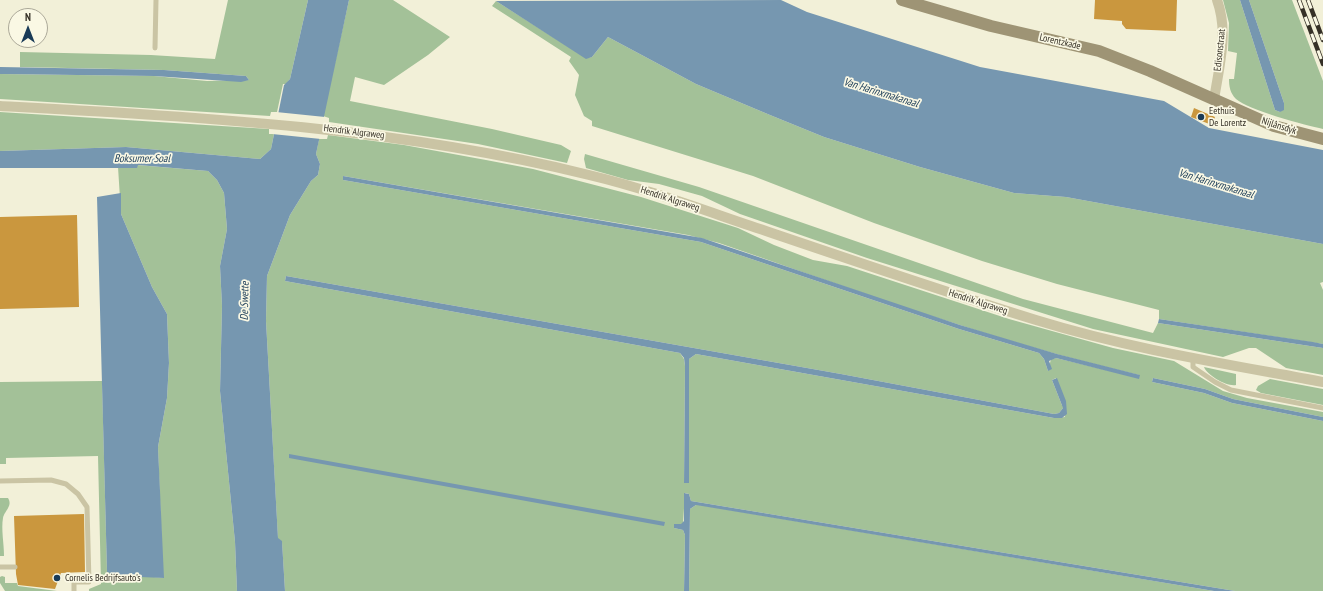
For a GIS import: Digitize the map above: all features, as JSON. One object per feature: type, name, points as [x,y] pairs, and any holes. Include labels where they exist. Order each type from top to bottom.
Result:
[{"type":"street","name":"Lorentzkade","points":[[902,0],[926,4],[991,26],[1099,51],[1150,71],[1214,100]]},
{"type":"street","name":"Edisonstraat","points":[[1214,100],[1224,36],[1223,19],[1217,0]]},
{"type":"street","name":"Nijlânsdyk","points":[[1214,100],[1274,126],[1323,139]]},
{"type":"street","name":"Hendrik Algraweg","points":[[0,106],[270,123],[408,139],[475,150],[592,176],[669,198],[925,285],[1039,321],[1145,348],[1323,382]]},
{"type":"lane","points":[[155,48],[156,0]]},
{"type":"lane","points":[[1193,358],[1193,367],[1230,390],[1323,408]]},
{"type":"lane","points":[[0,481],[51,480],[66,484],[78,494],[87,507],[90,582],[74,582],[74,591]]},
{"type":"lane","points":[[0,567],[15,567]]},
{"type":"green space","points":[[228,0],[308,0],[290,79],[286,84],[283,84],[277,112],[271,112],[270,116],[0,99],[0,74],[154,76],[207,81],[249,80],[246,76],[164,70],[20,67],[20,52],[151,55],[215,59]]},
{"type":"green space","points":[[349,0],[393,0],[450,37],[428,55],[384,85],[355,77],[350,101],[492,129],[561,145],[571,151],[567,163],[478,144],[329,122],[329,118],[323,116]]},
{"type":"green space","points":[[1223,0],[1240,0],[1275,110],[1280,112],[1284,103],[1249,0],[1292,0],[1323,81],[1323,129],[1291,121],[1252,108],[1234,97],[1230,89],[1229,79],[1234,79],[1237,53],[1228,51],[1229,23]]},
{"type":"green space","points":[[496,1],[586,58],[592,57],[608,37],[696,84],[770,115],[824,137],[920,167],[1014,193],[1066,197],[1323,244],[1323,282],[1320,283],[1323,290],[1323,344],[1159,319],[1159,310],[1057,284],[982,261],[874,223],[753,176],[592,126],[592,121],[584,116],[575,95],[579,75],[569,61],[571,57],[492,6]]},
{"type":"green space","points":[[0,112],[269,129],[269,134],[274,134],[271,149],[260,159],[126,147],[0,151]]},
{"type":"green space","points":[[328,135],[404,145],[486,160],[533,169],[641,197],[738,228],[774,245],[813,260],[847,266],[1009,319],[1113,348],[1174,361],[1223,391],[1247,398],[1323,412],[1323,417],[1233,399],[1205,389],[1153,378],[1152,382],[1204,393],[1232,403],[1323,421],[1323,591],[1235,591],[691,501],[689,494],[685,493],[683,524],[674,524],[674,528],[683,530],[685,535],[684,591],[285,591],[282,542],[278,539],[266,321],[267,276],[290,215],[311,181],[318,175],[320,164],[316,154],[319,139],[327,139]],"holes":[[[343,176],[688,235],[719,243],[928,315],[1033,347],[1139,375],[1139,378],[1056,358],[1051,359],[1048,371],[1044,359],[1039,353],[959,329],[701,242],[343,180]],[[286,276],[841,374],[1054,414],[1059,413],[1063,408],[1065,417],[1054,418],[696,354],[689,359],[689,483],[684,483],[685,366],[684,359],[680,353],[285,281]],[[1056,378],[1063,408],[1052,380]]]},
{"type":"green space","points":[[585,154],[699,187],[1023,299],[1153,333],[1158,323],[1323,348],[1323,375],[1286,368],[1256,348],[1249,348],[1223,357],[1093,329],[867,258],[740,214],[702,196],[659,184],[628,180],[586,168],[584,159]]},
{"type":"green space","points":[[137,165],[208,171],[217,180],[224,193],[227,229],[220,266],[222,306],[220,391],[235,542],[237,591],[89,591],[89,589],[101,584],[98,456],[6,458],[6,464],[0,464],[0,382],[102,381],[107,572],[163,578],[158,447],[167,398],[169,363],[167,314],[152,287],[121,214],[118,167],[137,168]]},
{"type":"green space","points":[[1204,367],[1236,374],[1236,385],[1218,380]]},
{"type":"green space","points":[[1270,379],[1323,389],[1323,405],[1261,393],[1256,390],[1258,386]]},
{"type":"green space","points":[[0,498],[8,498],[10,503],[2,522],[4,556],[0,556]]},
{"type":"green space","points":[[696,505],[1214,591],[689,591],[690,509]]},
{"type":"green space","points":[[0,577],[5,577],[5,583],[17,583],[18,586],[57,591],[5,591],[0,583]]},
{"type":"water","points":[[308,0],[349,0],[316,154],[320,164],[318,175],[311,181],[290,215],[267,276],[266,321],[278,538],[282,541],[285,591],[237,591],[235,542],[220,391],[222,306],[220,266],[227,229],[224,193],[217,180],[208,171],[138,165],[137,168],[0,168],[0,151],[126,147],[260,159],[271,149],[284,85],[290,79]]},
{"type":"water","name":"Van Harinxmakanaal","points":[[781,0],[807,12],[980,67],[1164,101],[1209,128],[1323,150],[1323,244],[1066,197],[1014,193],[920,167],[824,137],[770,115],[696,84],[608,37],[592,57],[586,59],[496,1]]},
{"type":"water","points":[[1240,0],[1249,0],[1284,103],[1284,110],[1280,112],[1275,110]]},
{"type":"water","points":[[0,67],[164,70],[246,76],[249,80],[241,82],[154,76],[0,74]]},
{"type":"water","points":[[343,176],[702,238],[960,325],[1057,354],[1140,375],[1139,379],[1056,358],[1049,361],[1052,369],[1048,371],[1044,359],[1039,353],[959,329],[701,242],[343,180]]},
{"type":"water","points":[[121,193],[121,214],[152,287],[167,314],[169,363],[167,398],[158,447],[164,578],[117,576],[107,572],[97,197]]},
{"type":"water","points":[[286,276],[841,374],[1054,414],[1059,413],[1063,408],[1052,380],[1057,378],[1066,401],[1067,414],[1062,418],[1054,418],[696,354],[689,359],[689,483],[684,483],[685,366],[684,358],[680,353],[285,281]]},
{"type":"water","points":[[1159,319],[1313,342],[1323,344],[1323,348],[1158,323]]},
{"type":"water","points":[[1153,378],[1205,389],[1233,399],[1323,417],[1323,421],[1232,403],[1204,393],[1152,382]]},
{"type":"water","points":[[289,454],[665,522],[664,526],[289,458]]},
{"type":"water","points":[[684,493],[689,494],[691,501],[1235,591],[1214,591],[696,505],[690,509],[689,591],[684,591],[685,535],[683,530],[674,528],[674,524],[681,524],[684,521]]},
{"type":"pier","points":[[276,112],[325,117],[321,139],[272,134]]},
{"type":"building","points":[[1095,0],[1177,0],[1176,31],[1126,29],[1122,24],[1122,21],[1094,19]]},
{"type":"building","points":[[1194,108],[1215,117],[1212,125],[1191,117]]},
{"type":"building","points":[[77,215],[79,307],[0,309],[0,217]]},
{"type":"building","points":[[84,514],[85,572],[61,573],[55,589],[18,585],[16,574],[14,516]]},
{"type":"railway","points":[[1299,0],[1323,64]]},
{"type":"railway","points":[[1308,0],[1323,40]]},
{"type":"place","name":"Eethuis De Lorentz","points":[[1201,117]]},
{"type":"place","name":"Cornelis Bedrijfsauto's","points":[[57,578]]},
{"type":"water label","name":"Boksumer Soal","points":[[142,159]]},
{"type":"water label","name":"De Swette","points":[[245,301]]}]
